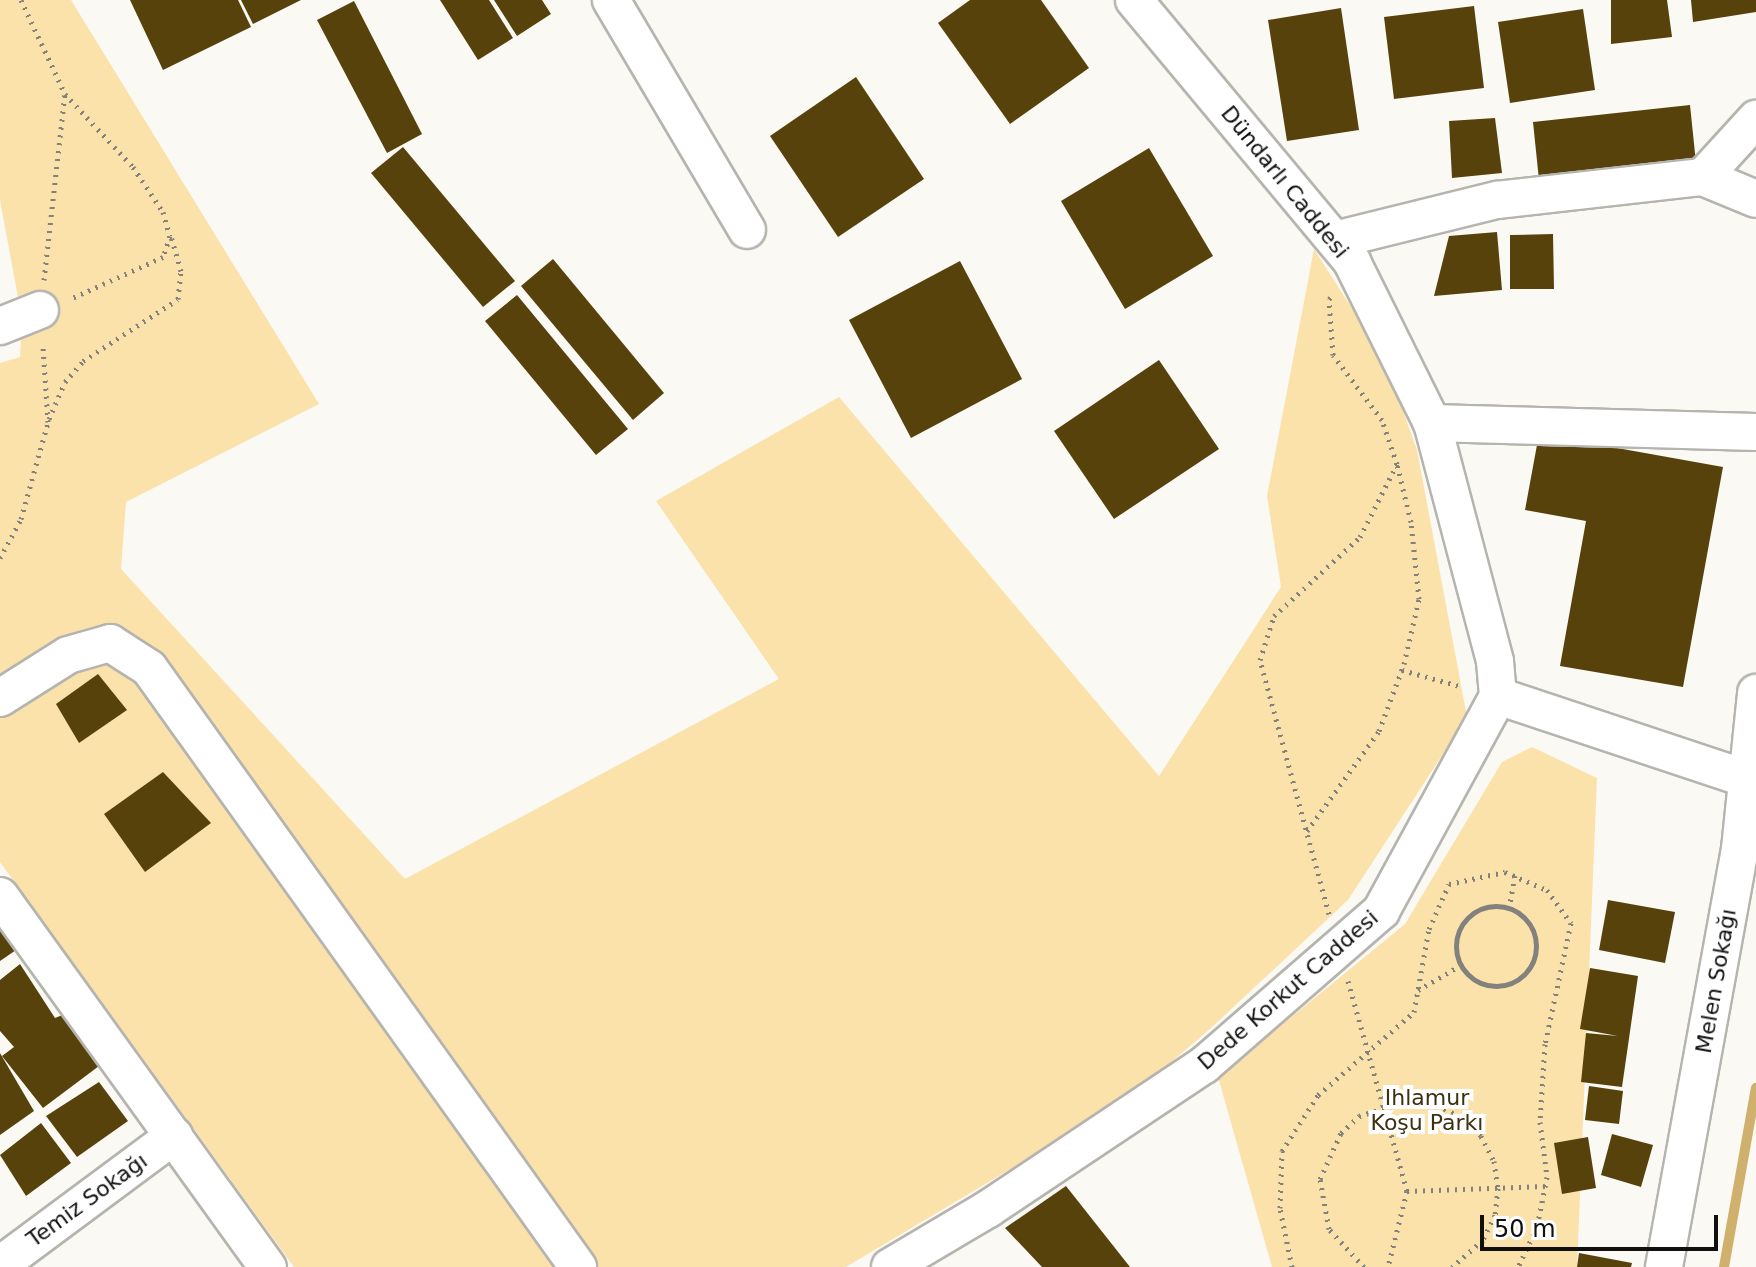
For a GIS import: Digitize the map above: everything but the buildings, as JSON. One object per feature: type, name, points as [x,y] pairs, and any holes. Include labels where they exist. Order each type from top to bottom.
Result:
[{"type":"street","points":[[611,0],[747,230]]},
{"type":"street","name":"Dündarlı Caddesi","points":[[1134,0],[1335,240],[1356,271],[1432,423],[1495,661],[1498,696]]},
{"type":"street","points":[[1703,177],[1756,119]]},
{"type":"street","points":[[1335,240],[1497,200],[1703,177],[1756,199]]},
{"type":"street","points":[[0,326],[40,310]]},
{"type":"street","points":[[1432,423],[1756,432]]},
{"type":"street","points":[[0,698],[68,655],[110,643],[149,668],[578,1267]]},
{"type":"street","name":"Melen Sokağı","points":[[1664,1267],[1740,849],[1756,693]]},
{"type":"street","points":[[1498,696],[1747,779]]},
{"type":"street","name":"Dede Korkut Caddesi","points":[[890,1267],[988,1209],[1204,1065],[1381,911],[1498,696]]},
{"type":"street","points":[[0,896],[268,1267]]},
{"type":"street","name":"Temiz Sokağı","points":[[12,1253],[174,1136]]},
{"type":"path","points":[[21,0],[65,94],[133,167],[163,212],[181,271],[178,299],[83,361],[65,382],[48,422]]},
{"type":"path","points":[[40,310],[150,265],[163,257],[170,236]]},
{"type":"path","points":[[1307,832],[1379,731],[1402,670],[1419,599],[1411,522],[1382,420],[1333,355],[1329,299],[1356,271]]},
{"type":"path","points":[[1388,1267],[1407,1191],[1260,660],[1274,616],[1360,537],[1397,464]]},
{"type":"path","points":[[1402,670],[1498,696]]},
{"type":"path","points":[[1292,1267],[1280,1208],[1282,1151],[1318,1095],[1369,1055],[1414,1012],[1429,929],[1449,884],[1505,872],[1547,890],[1571,923],[1545,1044],[1540,1122],[1545,1186],[1537,1227],[1518,1267]]},
{"type":"path","points":[[1509,909],[1515,876]]},
{"type":"path","points":[[1487,907],[1509,909],[1522,916],[1535,938],[1532,963],[1513,982],[1486,985],[1461,965],[1456,944],[1465,920],[1487,907]]},
{"type":"path","points":[[1418,990],[1461,965]]},
{"type":"path","points":[[1364,1267],[1329,1229],[1320,1179],[1341,1133],[1383,1105],[1410,1100],[1437,1105],[1462,1118],[1481,1136],[1494,1161],[1498,1188],[1495,1215],[1483,1240],[1452,1267]]},
{"type":"path","points":[[1407,1191],[1545,1186]]},
{"type":"green space","points":[[0,0],[71,0],[319,404],[126,502],[121,569],[405,879],[779,679],[656,501],[839,397],[1159,776],[1281,587],[1267,496],[1314,249],[1385,360],[1417,450],[1467,717],[1348,900],[1211,1028],[1128,1099],[846,1267],[294,1267],[0,862],[0,363],[20,357],[22,319],[0,200]]},
{"type":"green space","name":"Ihlamur Koşu Parkı","points":[[1532,747],[1597,778],[1577,1267],[1272,1267],[1218,1077],[1405,924],[1502,762]]},
{"type":"waterway","points":[[1724,1267],[1756,1088]]}]
